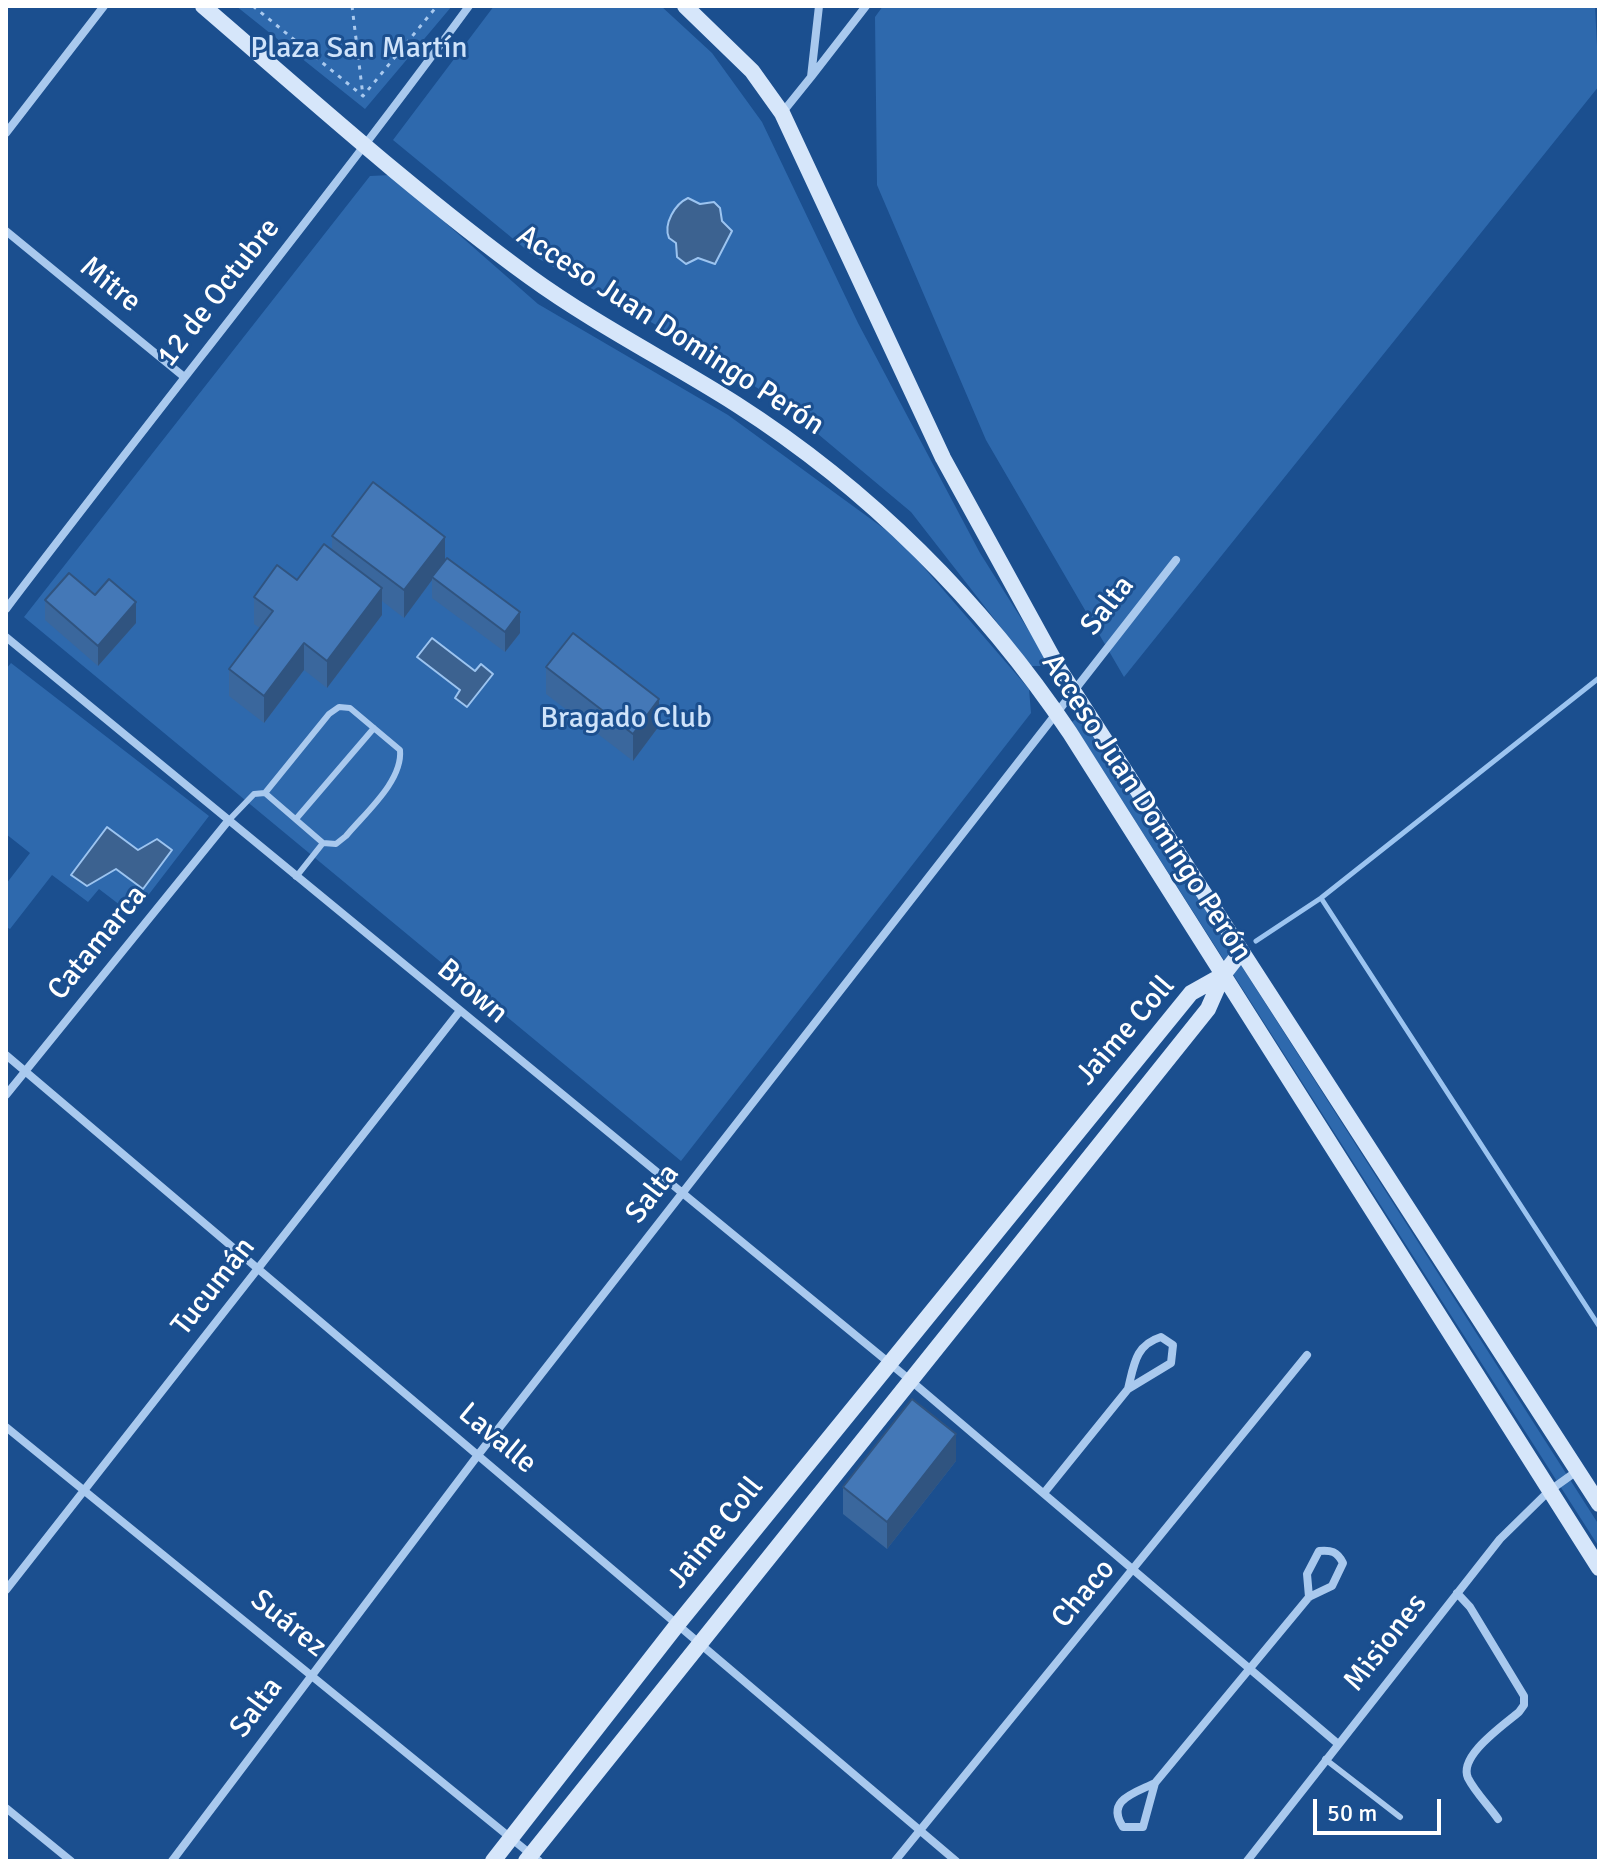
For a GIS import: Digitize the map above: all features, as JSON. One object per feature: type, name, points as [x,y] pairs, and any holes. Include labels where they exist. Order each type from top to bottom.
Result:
[{"type":"main road","name":"Acceso Juan Domingo Perón","points":[[203,6],[366,146],[528,275],[736,404],[863,496],[930,560],[1055,711],[1599,1568]]},
{"type":"main road","name":"Acceso Juan Domingo Perón","points":[[685,6],[752,71],[782,113],[943,458],[1059,669],[1599,1504]]},
{"type":"main road","points":[[1223,975],[1241,952]]},
{"type":"main road","name":"Jaime Coll","points":[[493,1861],[677,1625],[1191,993],[1223,975]]},
{"type":"main road","name":"Jaime Coll","points":[[532,1859],[698,1644],[1208,1009],[1223,975]]},
{"type":"street","points":[[6,133],[104,6]]},
{"type":"street","name":"12 de Octubre","points":[[6,609],[183,376],[366,146],[469,6]]},
{"type":"street","points":[[811,77],[819,6]]},
{"type":"street","points":[[782,113],[866,6]]},
{"type":"street","name":"Mitre","points":[[6,231],[183,376]]},
{"type":"street","name":"Salta","points":[[172,1861],[478,1455],[1055,711],[1176,560]]},
{"type":"street","name":"Brown","points":[[6,637],[910,1380],[1337,1743]]},
{"type":"street","name":"Catamarca","points":[[6,1095],[228,821]]},
{"type":"street","name":"Tucumán","points":[[6,1590],[459,1012]]},
{"type":"street","name":"Lavalle","points":[[6,1055],[956,1861]]},
{"type":"street","points":[[1044,1493],[1128,1389],[1171,1363],[1173,1345],[1161,1337],[1147,1341],[1138,1351],[1128,1389]]},
{"type":"street","name":"Chaco","points":[[895,1861],[1307,1355]]},
{"type":"street","name":"Suárez","points":[[6,1427],[312,1674],[532,1859]]},
{"type":"street","name":"Misiones","points":[[1247,1861],[1500,1539],[1549,1491],[1578,1471]]},
{"type":"street","points":[[1155,1783],[1123,1798],[1117,1807],[1123,1827],[1143,1827],[1155,1783],[1309,1597],[1332,1586],[1343,1563],[1339,1555],[1330,1550],[1319,1551],[1307,1574],[1309,1597]]},
{"type":"street","points":[[1457,1593],[1470,1607],[1524,1696],[1524,1705],[1519,1712],[1472,1754],[1467,1764],[1467,1776],[1498,1819]]},
{"type":"street","points":[[6,1808],[71,1861]]},
{"type":"lane","points":[[228,821],[254,794],[265,793],[323,843],[336,844],[397,774],[400,750],[350,708],[339,707],[329,714],[265,793]]},
{"type":"lane","points":[[296,819],[374,728]]},
{"type":"lane","points":[[296,877],[323,843]]},
{"type":"lane","points":[[1325,1759],[1400,1817]]},
{"type":"path","points":[[253,6],[363,96]]},
{"type":"path","points":[[352,6],[363,96]]},
{"type":"path","points":[[363,96],[437,6]]},
{"type":"green space","name":"Plaza San Martín","points":[[236,6],[452,6],[365,109]]},
{"type":"green space","points":[[494,6],[661,6],[712,53],[762,122],[858,323],[980,553],[1046,658],[1045,666],[1031,666],[911,512],[781,403],[672,334],[534,256],[393,140]]},
{"type":"green space","points":[[883,6],[1595,6],[1599,86],[1124,677],[986,440],[877,185],[875,17]]},
{"type":"green space","name":"Bragado Club","points":[[391,175],[538,304],[728,415],[901,541],[1029,689],[1031,713],[681,1161],[24,617],[370,176]]},
{"type":"green space","points":[[11,663],[209,816],[133,915],[99,889],[88,902],[52,875],[10,929],[6,927],[6,884],[30,853],[6,834],[6,669]]},
{"type":"green space","points":[[1081,715],[1599,1525],[1599,1547],[1072,722]]},
{"type":"shaded area","points":[[688,198],[700,204],[714,202],[720,208],[722,221],[732,231],[715,264],[698,258],[686,264],[677,257],[676,243],[669,238],[671,215]]},
{"type":"shaded area","points":[[432,638],[475,671],[481,664],[493,674],[467,707],[455,698],[460,690],[417,657]]},
{"type":"shaded area","points":[[107,827],[138,850],[157,839],[172,850],[143,889],[116,869],[87,886],[71,875]]},
{"type":"building","points":[[373,482],[445,537],[404,590],[332,536]]},
{"type":"building","points":[[324,544],[382,588],[327,661],[304,643],[264,696],[229,669],[273,611],[254,597],[277,565],[297,580]]},
{"type":"building","points":[[447,558],[520,612],[505,632],[432,577]]},
{"type":"building","points":[[69,573],[95,595],[109,579],[136,602],[98,646],[45,600]]},
{"type":"building","points":[[573,633],[659,699],[633,734],[546,667]]},
{"type":"building","points":[[912,1399],[956,1434],[887,1522],[843,1487]]},
{"type":"waterway","points":[[1256,941],[1321,898],[1599,678]]},
{"type":"waterway","points":[[1321,898],[1599,1326]]}]
